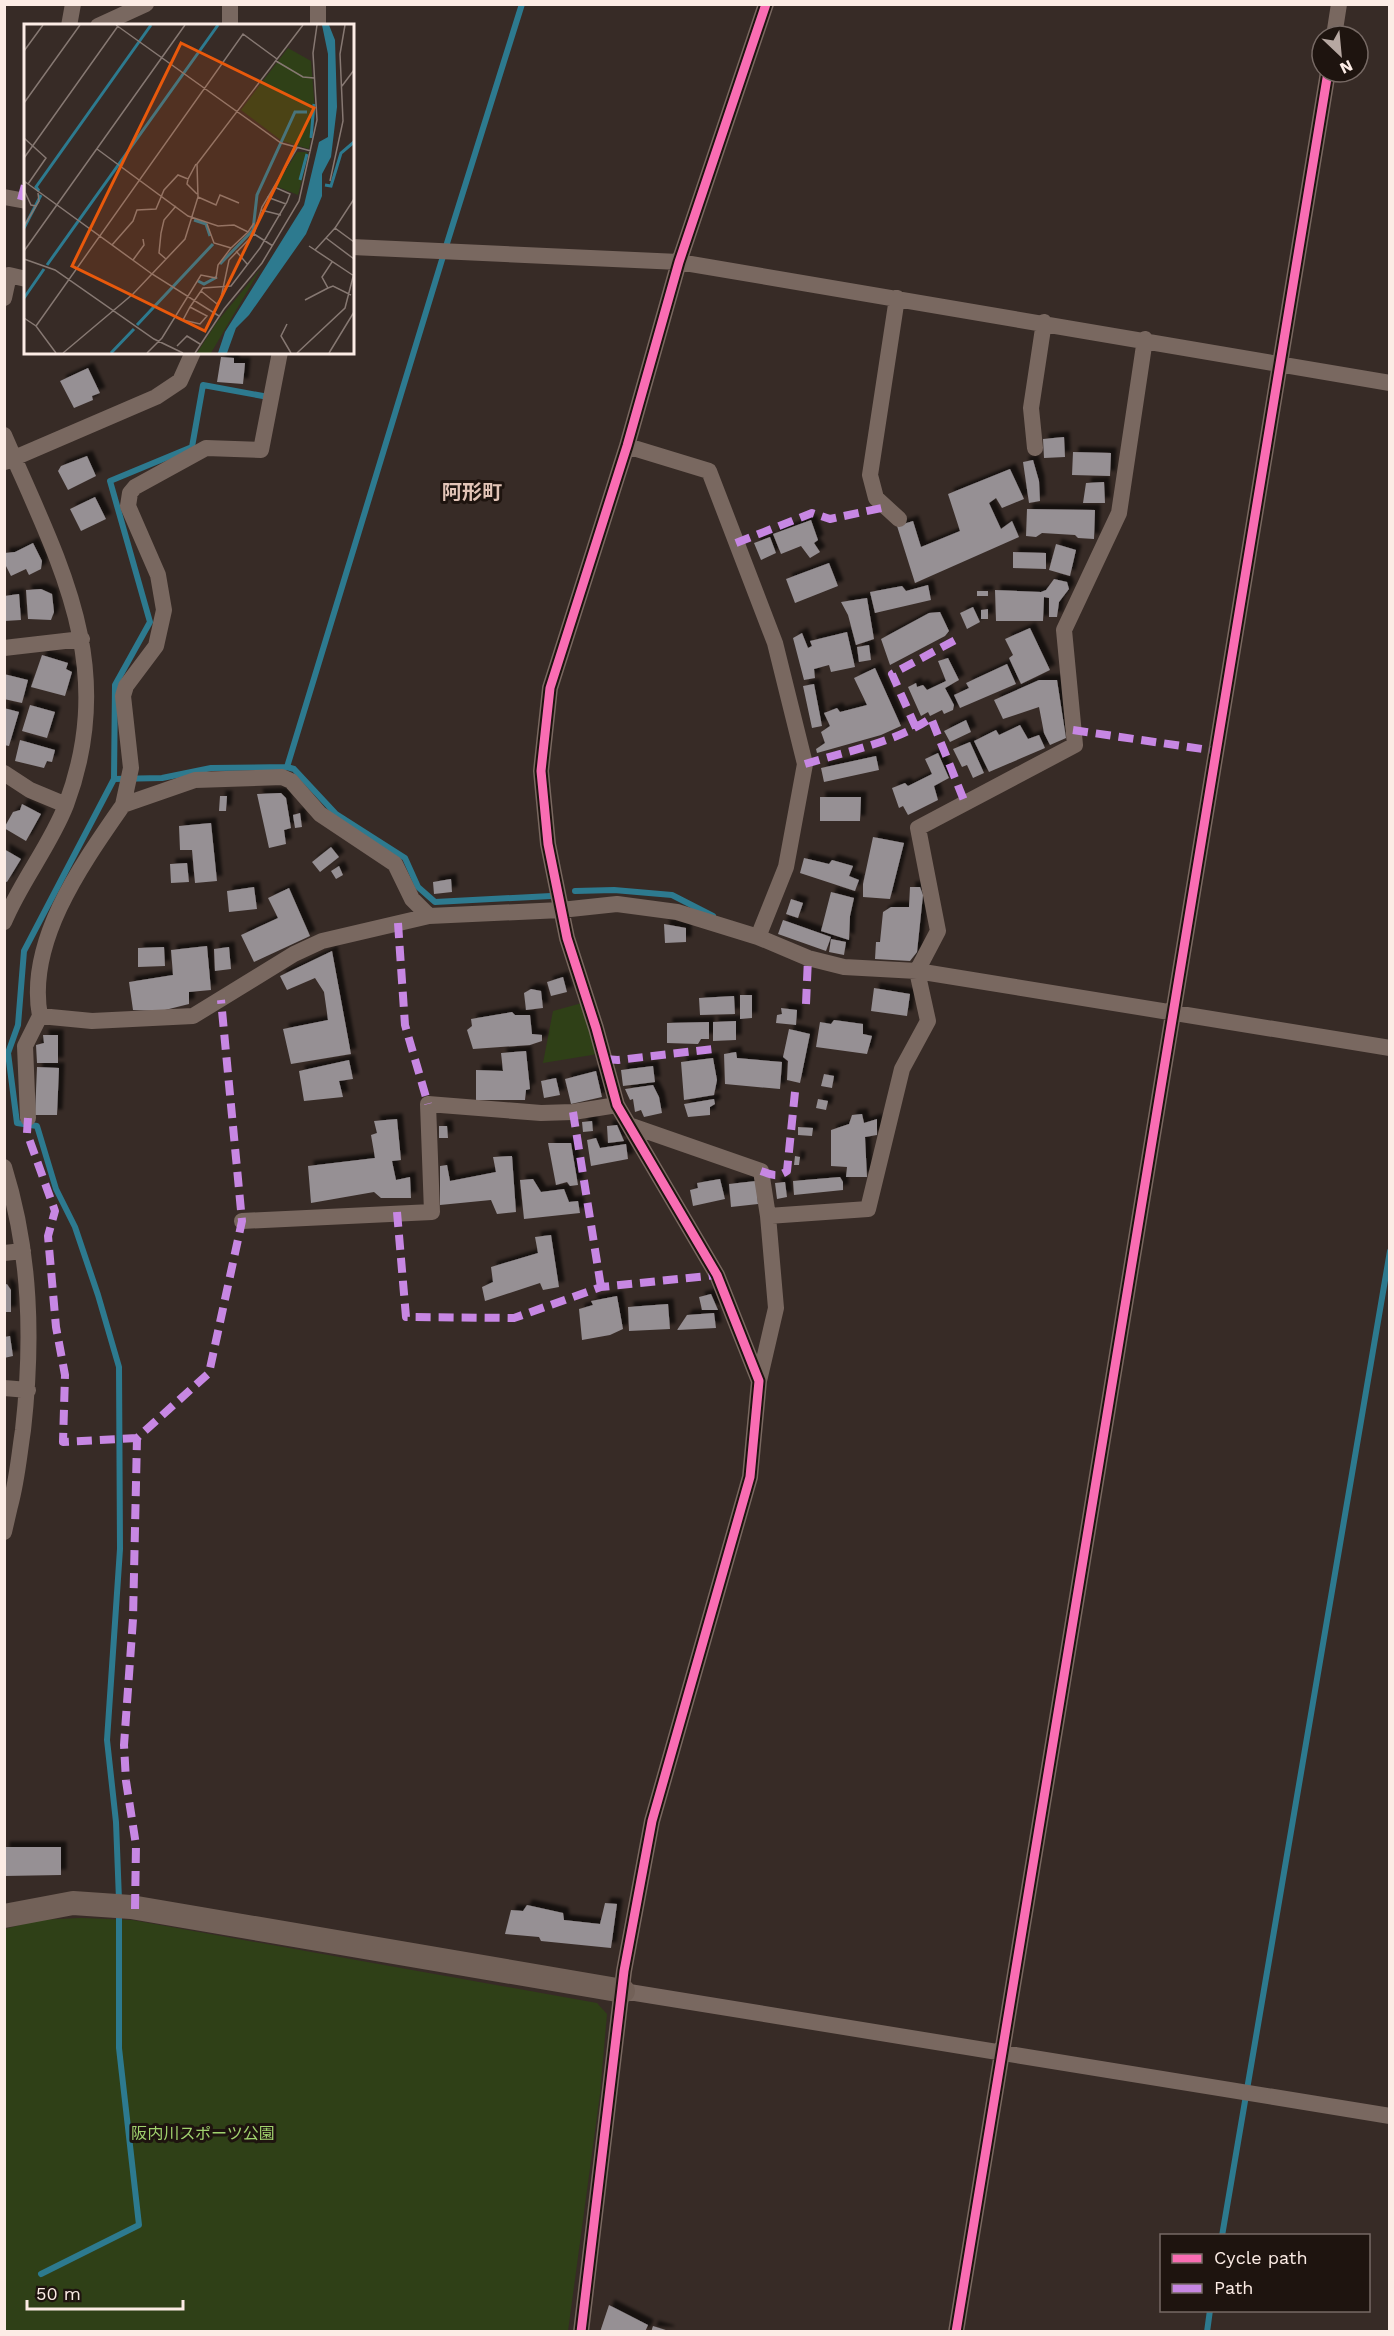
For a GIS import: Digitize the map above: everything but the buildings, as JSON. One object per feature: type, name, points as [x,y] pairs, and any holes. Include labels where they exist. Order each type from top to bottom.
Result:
[{"type":"street","points":[[69,24],[73,4]]},
{"type":"street","points":[[102,24],[146,4]]},
{"type":"street","points":[[230,4],[230,24]]},
{"type":"street","points":[[318,4],[318,24]]},
{"type":"street","points":[[759,1381],[717,1275],[617,1105],[561,910],[548,844],[541,771],[550,688],[627,446],[679,262],[766,4]]},
{"type":"street","points":[[1336,24],[1339,4]]},
{"type":"street","points":[[956,2331],[1326,84]]},
{"type":"street","points":[[4,197],[24,201]]},
{"type":"street","points":[[354,247],[679,262],[1145,339],[1389,383]]},
{"type":"street","points":[[4,298],[9,275],[24,279]]},
{"type":"street","points":[[897,298],[870,475],[876,498],[899,519]]},
{"type":"street","points":[[1035,448],[1031,408],[1044,322]]},
{"type":"street","points":[[768,1216],[868,1209],[902,1069],[928,1021],[917,971],[938,931],[918,828],[1075,745],[1064,630],[1119,513],[1145,339]]},
{"type":"street","points":[[10,461],[156,397],[180,381],[192,354]]},
{"type":"street","points":[[28,1118],[25,1046],[40,1017],[36,985],[45,943],[79,871],[125,797],[131,768],[123,696],[126,686],[156,646],[164,610],[158,575],[128,506],[130,493],[135,487],[207,448],[261,450],[280,354]]},
{"type":"street","points":[[4,435],[10,461],[68,582],[82,639],[86,699],[83,741],[66,805],[6,913]]},
{"type":"street","points":[[627,446],[709,471],[775,644],[805,764],[786,867],[758,938]]},
{"type":"street","points":[[4,648],[82,639]]},
{"type":"street","points":[[4,773],[30,790],[66,805]]},
{"type":"street","points":[[125,797],[195,780],[282,777],[291,781],[320,814],[395,864],[412,899],[429,916]]},
{"type":"street","points":[[40,1017],[92,1021],[193,1016],[294,954],[322,941],[429,916],[561,910],[617,904],[677,912],[758,938],[808,958],[844,967],[917,971],[1174,1011],[1389,1048]]},
{"type":"street","points":[[242,1221],[432,1212],[428,1104],[541,1113],[573,1112],[617,1105]]},
{"type":"street","points":[[581,2331],[624,1971],[652,1821],[750,1477],[759,1381],[776,1308],[768,1216],[761,1171],[629,1125]]},
{"type":"street","points":[[4,1167],[28,1282],[28,1390],[16,1487],[7,1506],[4,1532]]},
{"type":"street","points":[[4,1253],[23,1251]]},
{"type":"street","points":[[4,1388],[28,1390]]},
{"type":"street","points":[[4,1916],[73,1903],[121,1906],[1002,2054],[1389,2116]]},
{"type":"green space","points":[[582,1003],[598,1054],[543,1063],[553,1011]]},
{"type":"green space","name":"阪内川スポーツ公園","points":[[81,1918],[132,1920],[597,2003],[607,2014],[600,2094],[568,2331],[5,2332],[5,1929],[39,1920]]},
{"type":"waterway","points":[[287,767],[522,4]]},
{"type":"waterway","points":[[119,1900],[116,1822],[107,1740],[120,1549],[119,1367],[75,1227],[56,1189],[37,1126],[17,1123],[8,1053],[18,1025],[24,951],[114,779],[115,685],[150,622],[110,481],[192,447],[203,385],[263,396]]},
{"type":"waterway","points":[[114,779],[162,778],[211,768],[287,767],[294,769],[336,814],[405,858],[418,887],[435,902],[551,896]]},
{"type":"waterway","points":[[575,891],[614,890],[672,895],[713,916]]},
{"type":"waterway","points":[[1222,2234],[1390,1251]]},
{"type":"waterway","points":[[41,2274],[139,2225],[119,2048],[119,1910]]},
{"type":"waterway","points":[[1207,2332],[1210,2312]]},
{"type":"marked path","points":[[21,200],[24,189]]},
{"type":"marked path","points":[[736,543],[812,513],[830,519],[886,507]]},
{"type":"marked path","points":[[916,728],[892,674],[959,638]]},
{"type":"marked path","points":[[805,764],[886,740],[917,727],[931,718],[965,803]]},
{"type":"marked path","points":[[1073,730],[1216,751]]},
{"type":"marked path","points":[[398,923],[405,1025],[428,1104]]},
{"type":"marked path","points":[[806,1004],[808,958]]},
{"type":"marked path","points":[[135,1909],[136,1845],[126,1781],[124,1745],[133,1619],[137,1438],[209,1373],[242,1221],[221,1000]]},
{"type":"marked path","points":[[605,1059],[618,1060],[713,1049]]},
{"type":"marked path","points":[[761,1171],[771,1175],[787,1171],[795,1092]]},
{"type":"marked path","points":[[573,1112],[601,1287]]},
{"type":"marked path","points":[[28,1118],[27,1133],[55,1211],[48,1236],[56,1327],[65,1375],[63,1442],[137,1438]]},
{"type":"marked path","points":[[397,1212],[406,1317],[514,1318],[601,1287],[717,1275]]},
{"type":"cycle path","points":[[581,2332],[624,1971],[652,1821],[750,1477],[759,1381],[717,1275],[617,1105],[596,1028],[567,938],[548,844],[541,771],[550,688],[627,446],[679,262],[766,4]]},
{"type":"cycle path","points":[[956,2332],[1326,84]]},
{"type":"district","name":"阿形町","points":[[472,492]]}]
